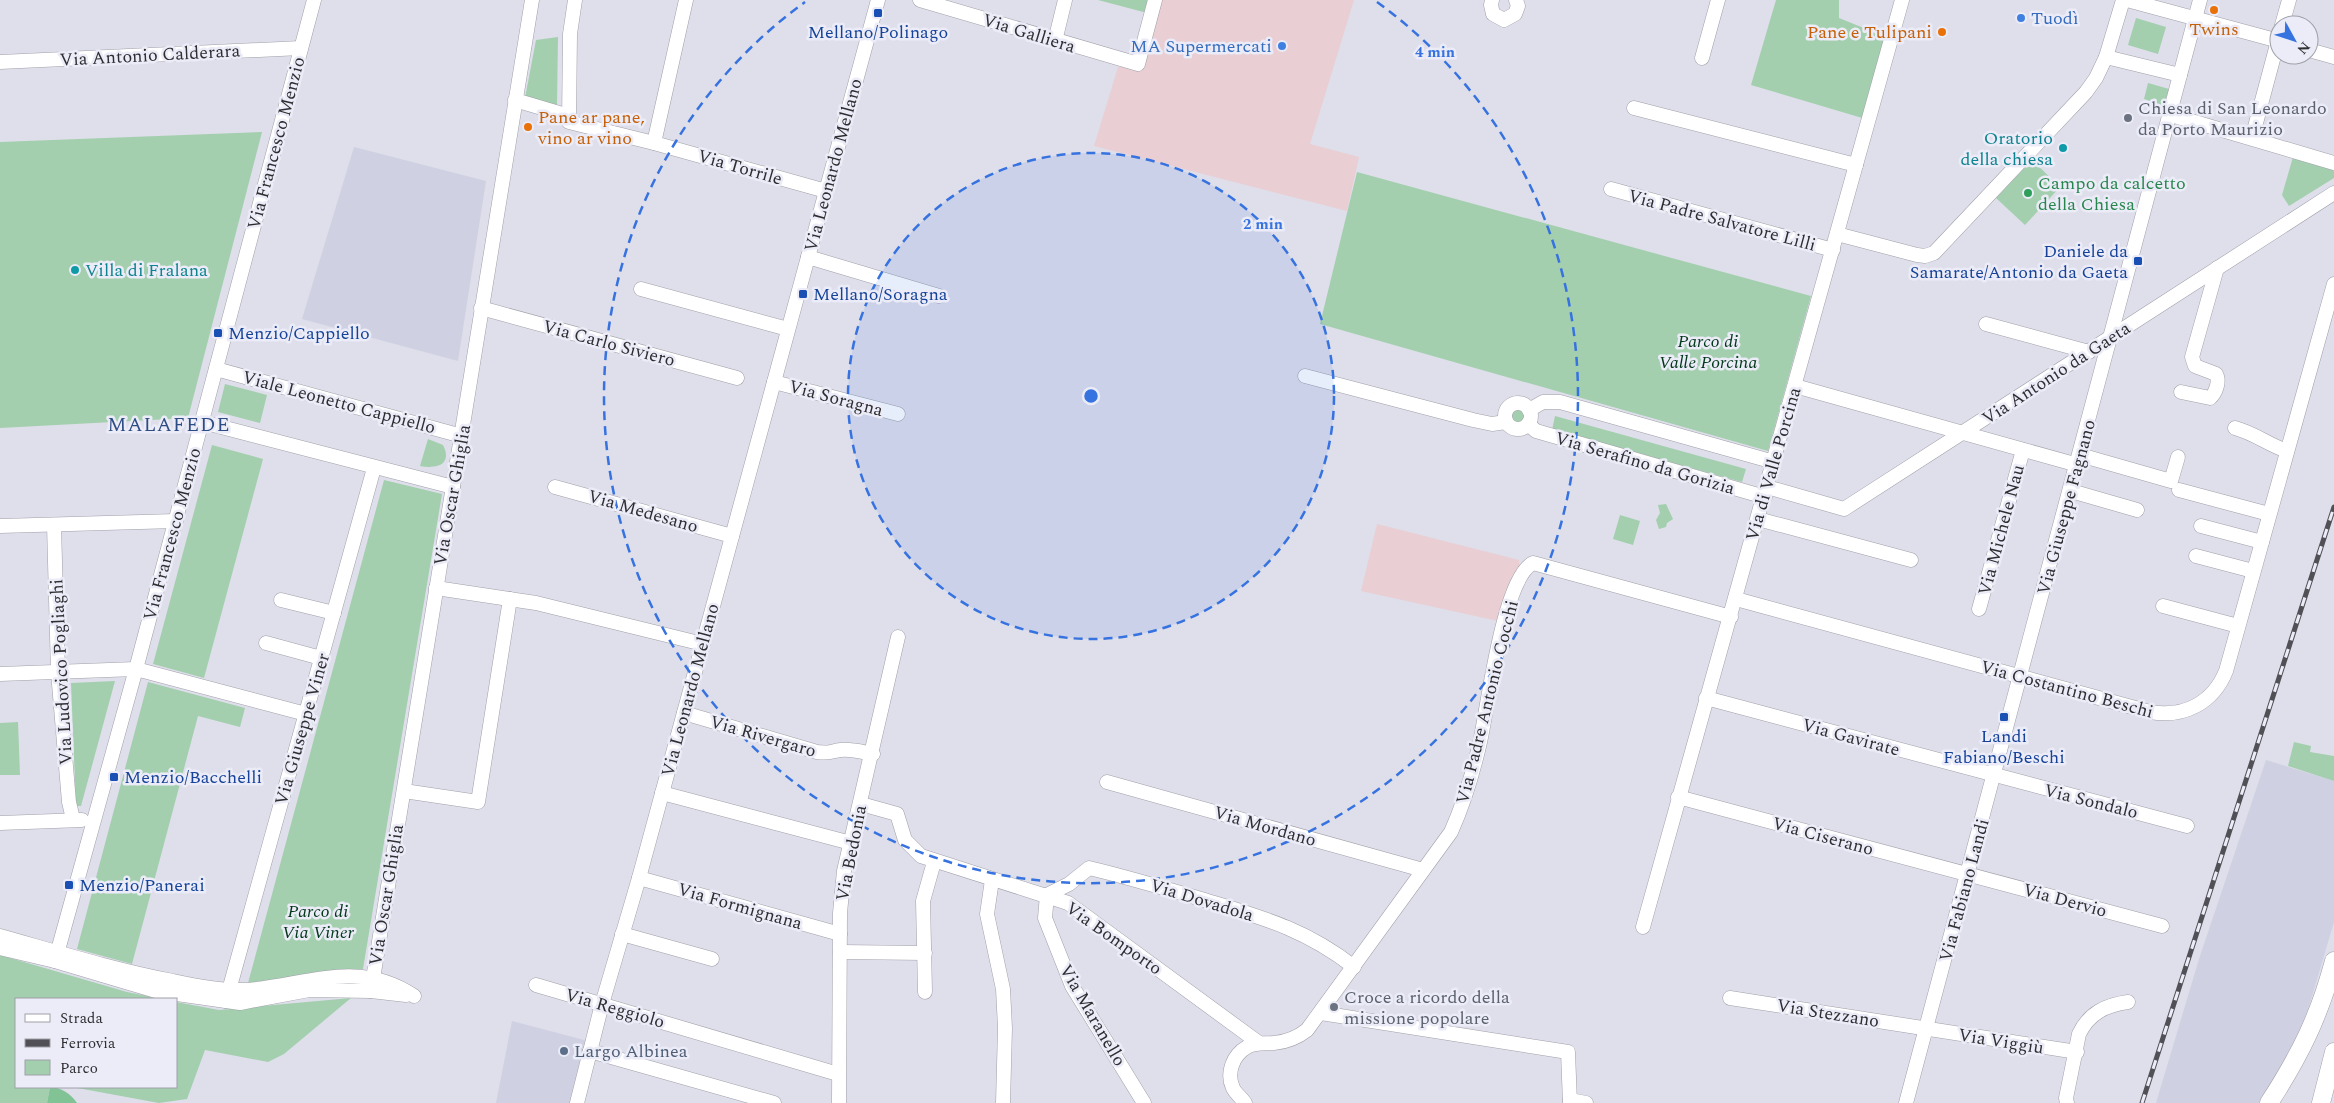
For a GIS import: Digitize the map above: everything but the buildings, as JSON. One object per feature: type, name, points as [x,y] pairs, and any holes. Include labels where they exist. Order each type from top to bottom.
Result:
[{"type":"main road","points":[[2269,1103],[2300,1054],[2311,1032],[2334,961]]},
{"type":"main road","points":[[2321,1103],[2334,1052]]},
{"type":"street","name":"Via Francesco Menzio","points":[[57,957],[136,669],[314,0]]},
{"type":"street","name":"Via Oscar Ghiglia","points":[[227,995],[240,1003],[310,990],[372,984],[532,0]]},
{"type":"street","points":[[569,116],[570,34],[575,0]]},
{"type":"street","points":[[654,143],[686,0]]},
{"type":"street","name":"Via Leonardo Mellano","points":[[577,1103],[602,1004],[639,878],[878,0]]},
{"type":"street","name":"Via Galliera","points":[[920,0],[1138,64],[1155,0]]},
{"type":"street","points":[[1055,41],[1065,0]]},
{"type":"street","points":[[1492,0],[1493,14],[1504,20],[1515,14],[1518,6],[1516,0]]},
{"type":"street","points":[[1702,58],[1718,0]]},
{"type":"street","name":"Via di Valle Porcina","points":[[1643,928],[1678,797],[1731,617],[1902,0]]},
{"type":"street","points":[[1837,234],[1917,256],[1934,253],[2086,92],[2096,78],[2106,58],[2123,0]]},
{"type":"street","points":[[2127,0],[2154,4],[2195,19],[2269,38]]},
{"type":"street","name":"Via Giuseppe Fagnano","points":[[2020,678],[2200,0]]},
{"type":"street","points":[[2285,15],[2289,0]]},
{"type":"street","name":"Via Antonio Calderara","points":[[0,62],[301,48]]},
{"type":"street","points":[[2319,52],[2334,56]]},
{"type":"street","points":[[2106,58],[2180,75]]},
{"type":"street","points":[[2252,138],[2272,65]]},
{"type":"street","name":"Via Torrile","points":[[515,100],[569,116],[568,122],[654,143],[826,191]]},
{"type":"street","points":[[1634,108],[1856,165]]},
{"type":"street","points":[[2171,115],[2334,163]]},
{"type":"street","name":"Via Padre Salvatore Lilli","points":[[1611,189],[1833,250]]},
{"type":"street","name":"Via Antonio da Gaeta","points":[[1766,492],[1844,509],[2334,193]]},
{"type":"street","points":[[808,257],[939,296]]},
{"type":"street","points":[[2182,392],[2207,398],[2212,396],[2215,391],[2217,376],[2194,366],[2192,357],[2217,268]]},
{"type":"street","name":"Via Costantino Beschi","points":[[1736,599],[2150,712],[2163,714],[2179,712],[2201,703],[2218,688],[2226,671],[2334,284]]},
{"type":"street","points":[[642,289],[788,329]]},
{"type":"street","name":"Via Carlo Siviero","points":[[481,308],[737,378]]},
{"type":"street","points":[[1986,324],[2089,352]]},
{"type":"street","name":"Viale Leonetto Cappiello","points":[[216,369],[462,436]]},
{"type":"street","points":[[1305,376],[1473,420],[1492,424],[1506,422]]},
{"type":"street","name":"Via Soragna","points":[[774,382],[898,414]]},
{"type":"street","points":[[1795,386],[2023,450],[2171,480],[2178,457]]},
{"type":"street","points":[[1529,410],[1543,402],[1560,402],[1774,462]]},
{"type":"street","points":[[1521,403],[1529,410],[1531,415],[1528,424],[1524,428],[1514,429],[1506,422],[1505,412],[1511,405],[1521,403]]},
{"type":"street","points":[[202,422],[453,488]]},
{"type":"street","name":"Via Serafino da Gorizia","points":[[1528,424],[1536,431],[1766,492]]},
{"type":"street","points":[[2235,428],[2253,433],[2272,445],[2287,451]]},
{"type":"street","name":"Via Michele Nau","points":[[1979,609],[2023,450]]},
{"type":"street","name":"Via Giuseppe Viner","points":[[227,995],[374,468]]},
{"type":"street","name":"Via Medesano","points":[[554,487],[732,536]]},
{"type":"street","points":[[2179,490],[2269,514]]},
{"type":"street","points":[[2071,491],[2137,510]]},
{"type":"street","points":[[1758,519],[1911,560]]},
{"type":"street","points":[[0,526],[176,520]]},
{"type":"street","name":"Via Ludovico Pogliaghi","points":[[54,525],[58,672],[69,802],[73,819]]},
{"type":"street","points":[[2201,526],[2262,542]]},
{"type":"street","points":[[2196,556],[2253,571]]},
{"type":"street","name":"Via Padre Antonio Cocchi","points":[[1245,1103],[1233,1088],[1230,1072],[1232,1064],[1247,1047],[1259,1043],[1275,1043],[1299,1036],[1307,1030],[1451,832],[1465,799],[1480,740],[1497,650],[1510,601],[1526,566],[1533,563],[1731,617]]},
{"type":"street","points":[[436,588],[536,602],[703,644]]},
{"type":"street","points":[[404,792],[478,802],[510,599]]},
{"type":"street","points":[[281,600],[334,613]]},
{"type":"street","points":[[2163,606],[2238,626]]},
{"type":"street","name":"Via Bedonia","points":[[838,1103],[840,913],[844,872],[873,754],[898,637]]},
{"type":"street","points":[[266,643],[321,658]]},
{"type":"street","points":[[0,674],[136,669],[306,714]]},
{"type":"street","name":"Via Fabiano Landi","points":[[1906,1103],[2020,678]]},
{"type":"street","name":"Via Gavirate","points":[[1706,698],[1995,776]]},
{"type":"street","name":"Via Rivergaro","points":[[684,713],[817,752],[829,754],[839,750],[854,750],[873,754]]},
{"type":"street","name":"Via Sondalo","points":[[1995,776],[2187,826]]},
{"type":"street","name":"Via Mordano","points":[[1107,782],[1423,870]]},
{"type":"street","points":[[662,793],[851,843]]},
{"type":"street","name":"Via Ciserano","points":[[1678,797],[1968,875]]},
{"type":"street","name":"Via Bomporto","points":[[861,804],[897,814],[905,840],[921,856],[934,862],[1068,903],[1259,1043]]},
{"type":"street","points":[[0,822],[73,819],[94,821]]},
{"type":"street","points":[[925,992],[924,901],[934,862]]},
{"type":"street","name":"Via Dovadola","points":[[1047,896],[1069,884],[1090,868],[1125,876],[1292,928],[1330,948],[1354,967]]},
{"type":"street","name":"Via Dervio","points":[[1968,875],[2162,926]]},
{"type":"street","name":"Via Formignana","points":[[639,878],[840,934]]},
{"type":"street","points":[[992,880],[987,914],[1003,989],[1005,1028],[1003,1103]]},
{"type":"street","name":"Via Maranello","points":[[1047,896],[1045,918],[1072,986],[1144,1103]]},
{"type":"street","points":[[622,934],[712,959]]},
{"type":"street","points":[[0,936],[57,957]]},
{"type":"street","points":[[0,948],[57,957],[227,995]]},
{"type":"street","points":[[840,952],[925,953]]},
{"type":"street","name":"Via Reggiolo","points":[[536,985],[838,1074]]},
{"type":"street","name":"Via Stezzano","points":[[1730,998],[1926,1029]]},
{"type":"street","points":[[2067,1103],[2066,1098],[2077,1052],[2079,1034],[2091,1016],[2105,1006],[2128,1002]]},
{"type":"street","points":[[1321,1013],[1568,1052],[1570,1102],[1586,1103]]},
{"type":"street","name":"Via Viggiù","points":[[1926,1029],[2077,1052]]},
{"type":"street","points":[[590,1051],[774,1103]]},
{"type":"shaded area","points":[[1155,0],[1354,0],[1310,144],[1359,157],[1347,211],[1094,146],[1118,67],[1138,64]]},
{"type":"shaded area","points":[[354,147],[486,181],[458,361],[302,319]]},
{"type":"shaded area","points":[[1377,524],[1519,560],[1520,570],[1498,621],[1361,591]]},
{"type":"shaded area","points":[[2266,760],[2334,781],[2334,922],[2305,1020],[2293,1052],[2259,1103],[2156,1103],[2199,959]]},
{"type":"shaded area","points":[[512,1021],[588,1041],[571,1103],[496,1103]]},
{"type":"green space","points":[[1098,0],[1155,0],[1151,14]]},
{"type":"green space","points":[[1776,0],[1839,0],[1839,18],[1891,39],[1869,120],[1751,85]]},
{"type":"green space","points":[[2136,18],[2166,27],[2158,54],[2128,45]]},
{"type":"green space","points":[[558,37],[557,106],[525,98],[536,40]]},
{"type":"green space","points":[[2148,83],[2169,89],[2164,107],[2152,104],[2144,99]]},
{"type":"green space","points":[[262,132],[188,418],[0,428],[0,142]]},
{"type":"green space","points":[[2293,157],[2330,164],[2334,172],[2334,178],[2289,206],[2282,195]]},
{"type":"green space","name":"Campo da calcetto della Chiesa","points":[[2032,160],[2060,187],[2025,225],[1996,198]]},
{"type":"green space","name":"Parco di Valle Porcina","points":[[1357,172],[1811,296],[1768,451],[1320,324]]},
{"type":"green space","points":[[225,384],[267,395],[260,423],[218,412]]},
{"type":"green space","points":[[1517,408],[1523,410],[1525,416],[1523,422],[1517,424],[1511,422],[1509,416],[1511,410]]},
{"type":"green space","points":[[1555,416],[1746,469],[1742,482],[1552,430]]},
{"type":"green space","points":[[428,439],[443,445],[446,452],[444,461],[437,466],[420,466]]},
{"type":"green space","points":[[212,445],[263,459],[204,678],[153,664]]},
{"type":"green space","name":"Parco di Via Viner","points":[[384,480],[442,494],[363,969],[248,983]]},
{"type":"green space","points":[[1666,504],[1673,519],[1667,523],[1666,527],[1659,529],[1656,520],[1660,513],[1658,505]]},
{"type":"green space","points":[[1620,515],[1640,521],[1633,545],[1613,539]]},
{"type":"green space","points":[[115,681],[81,806],[76,806],[71,683]]},
{"type":"green space","points":[[148,682],[245,708],[240,727],[198,716],[132,964],[77,949]]},
{"type":"green space","points":[[18,722],[20,775],[0,775],[0,723]]},
{"type":"green space","points":[[2294,742],[2311,746],[2310,752],[2334,756],[2334,781],[2288,766]]},
{"type":"green space","points":[[0,955],[127,992],[158,998],[15,998],[15,1088],[50,1088],[47,1103],[0,1103]]},
{"type":"green space","points":[[351,998],[284,1054],[268,1062],[205,1050],[187,1099],[159,1103],[77,1088],[178,1088],[178,1002],[219,1010]]},
{"type":"green space","points":[[50,1088],[58,1088],[72,1097],[77,1103],[47,1103]]},
{"type":"railway","points":[[2142,1103],[2334,507]]},
{"type":"place","name":"Twins","points":[[2214,10]]},
{"type":"place","name":"Mellano/Polinago","points":[[878,13]]},
{"type":"place","name":"Tuodì","points":[[2021,18]]},
{"type":"place","name":"Pane e Tulipani","points":[[1942,32]]},
{"type":"place","name":"MA Supermercati","points":[[1282,46]]},
{"type":"place","name":"Chiesa di San Leonardo da Porto Maurizio","points":[[2128,118]]},
{"type":"place","name":"Pane ar pane, vino ar vino","points":[[528,127]]},
{"type":"place","name":"Oratorio della chiesa","points":[[2063,148]]},
{"type":"place","name":"Campo da calcetto della Chiesa","points":[[2028,193]]},
{"type":"place","name":"Daniele da Samarate/Antonio da Gaeta","points":[[2138,261]]},
{"type":"place","name":"Villa di Fralana","points":[[75,270]]},
{"type":"place","name":"Mellano/Soragna","points":[[803,294]]},
{"type":"place","name":"Menzio/Cappiello","points":[[218,333]]},
{"type":"place","name":"Landi Fabiano/Beschi","points":[[2004,717]]},
{"type":"place","name":"Menzio/Bacchelli","points":[[114,777]]},
{"type":"place","name":"Menzio/Panerai","points":[[69,885]]},
{"type":"place","name":"Croce a ricordo della missione popolare","points":[[1334,1007]]},
{"type":"place","name":"Largo Albinea","points":[[564,1051]]},
{"type":"district","name":"MALAFEDE","points":[[169,424]]}]
